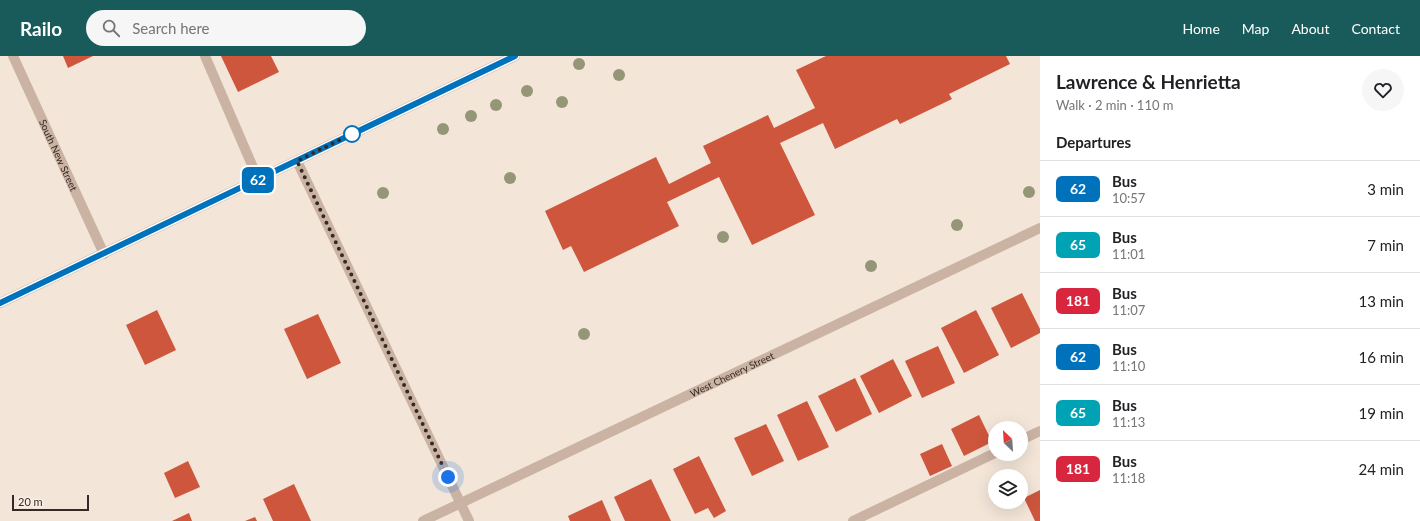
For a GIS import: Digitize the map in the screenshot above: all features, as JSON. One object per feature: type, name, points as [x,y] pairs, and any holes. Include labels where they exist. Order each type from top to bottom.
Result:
[{"type":"street","name":"South New Street","points":[[13,56],[104,254]]},
{"type":"street","points":[[205,56],[258,179]]},
{"type":"street","points":[[0,303],[515,56]]},
{"type":"street","points":[[297,161],[469,521]]},
{"type":"street","name":"West Chenery Street","points":[[423,521],[460,502],[1040,228]]},
{"type":"street","points":[[1028,437],[1040,431]]},
{"type":"street","points":[[853,521],[988,456]]},
{"type":"building","points":[[63,56],[93,56],[68,68]]},
{"type":"building","points":[[221,56],[271,56],[279,72],[238,92]]},
{"type":"building","points":[[826,56],[1006,56],[1010,64],[949,94],[952,99],[900,124],[897,119],[835,149],[823,123],[780,143],[815,215],[752,245],[719,177],[667,202],[679,226],[584,272],[571,246],[563,250],[545,211],[656,157],[669,184],[711,163],[703,146],[768,115],[774,128],[815,108],[796,70]]},
{"type":"building","points":[[1022,293],[1040,329],[1040,333],[1011,348],[991,308]]},
{"type":"building","points":[[157,310],[176,350],[145,365],[126,325]]},
{"type":"building","points":[[976,310],[999,355],[964,373],[941,328]]},
{"type":"building","points":[[318,314],[341,363],[307,379],[284,329]]},
{"type":"building","points":[[938,346],[955,383],[922,398],[905,361]]},
{"type":"building","points":[[893,359],[912,396],[879,413],[860,376]]},
{"type":"building","points":[[855,378],[872,414],[836,432],[818,396]]},
{"type":"building","points":[[807,401],[829,447],[798,461],[777,415]]},
{"type":"building","points":[[979,415],[988,434],[988,444],[964,456],[951,429]]},
{"type":"building","points":[[766,424],[784,461],[752,476],[734,438]]},
{"type":"building","points":[[942,444],[952,466],[930,476],[920,454]]},
{"type":"building","points":[[699,456],[726,511],[714,518],[708,508],[695,514],[673,469]]},
{"type":"building","points":[[188,461],[200,487],[175,498],[164,473]]},
{"type":"building","points":[[651,479],[671,521],[625,521],[614,497]]},
{"type":"building","points":[[294,484],[311,521],[273,521],[263,499]]},
{"type":"building","points":[[1040,490],[1040,521],[1035,521],[1028,506],[1028,496]]},
{"type":"building","points":[[602,500],[611,521],[570,521],[568,516]]},
{"type":"building","points":[[189,513],[192,521],[172,521]]},
{"type":"building","points":[[255,517],[257,521],[245,521]]},
{"type":"bus line","name":"62","points":[[0,303],[515,56]]},
{"type":"route","points":[[352,134],[297,161],[448,477]]}]
